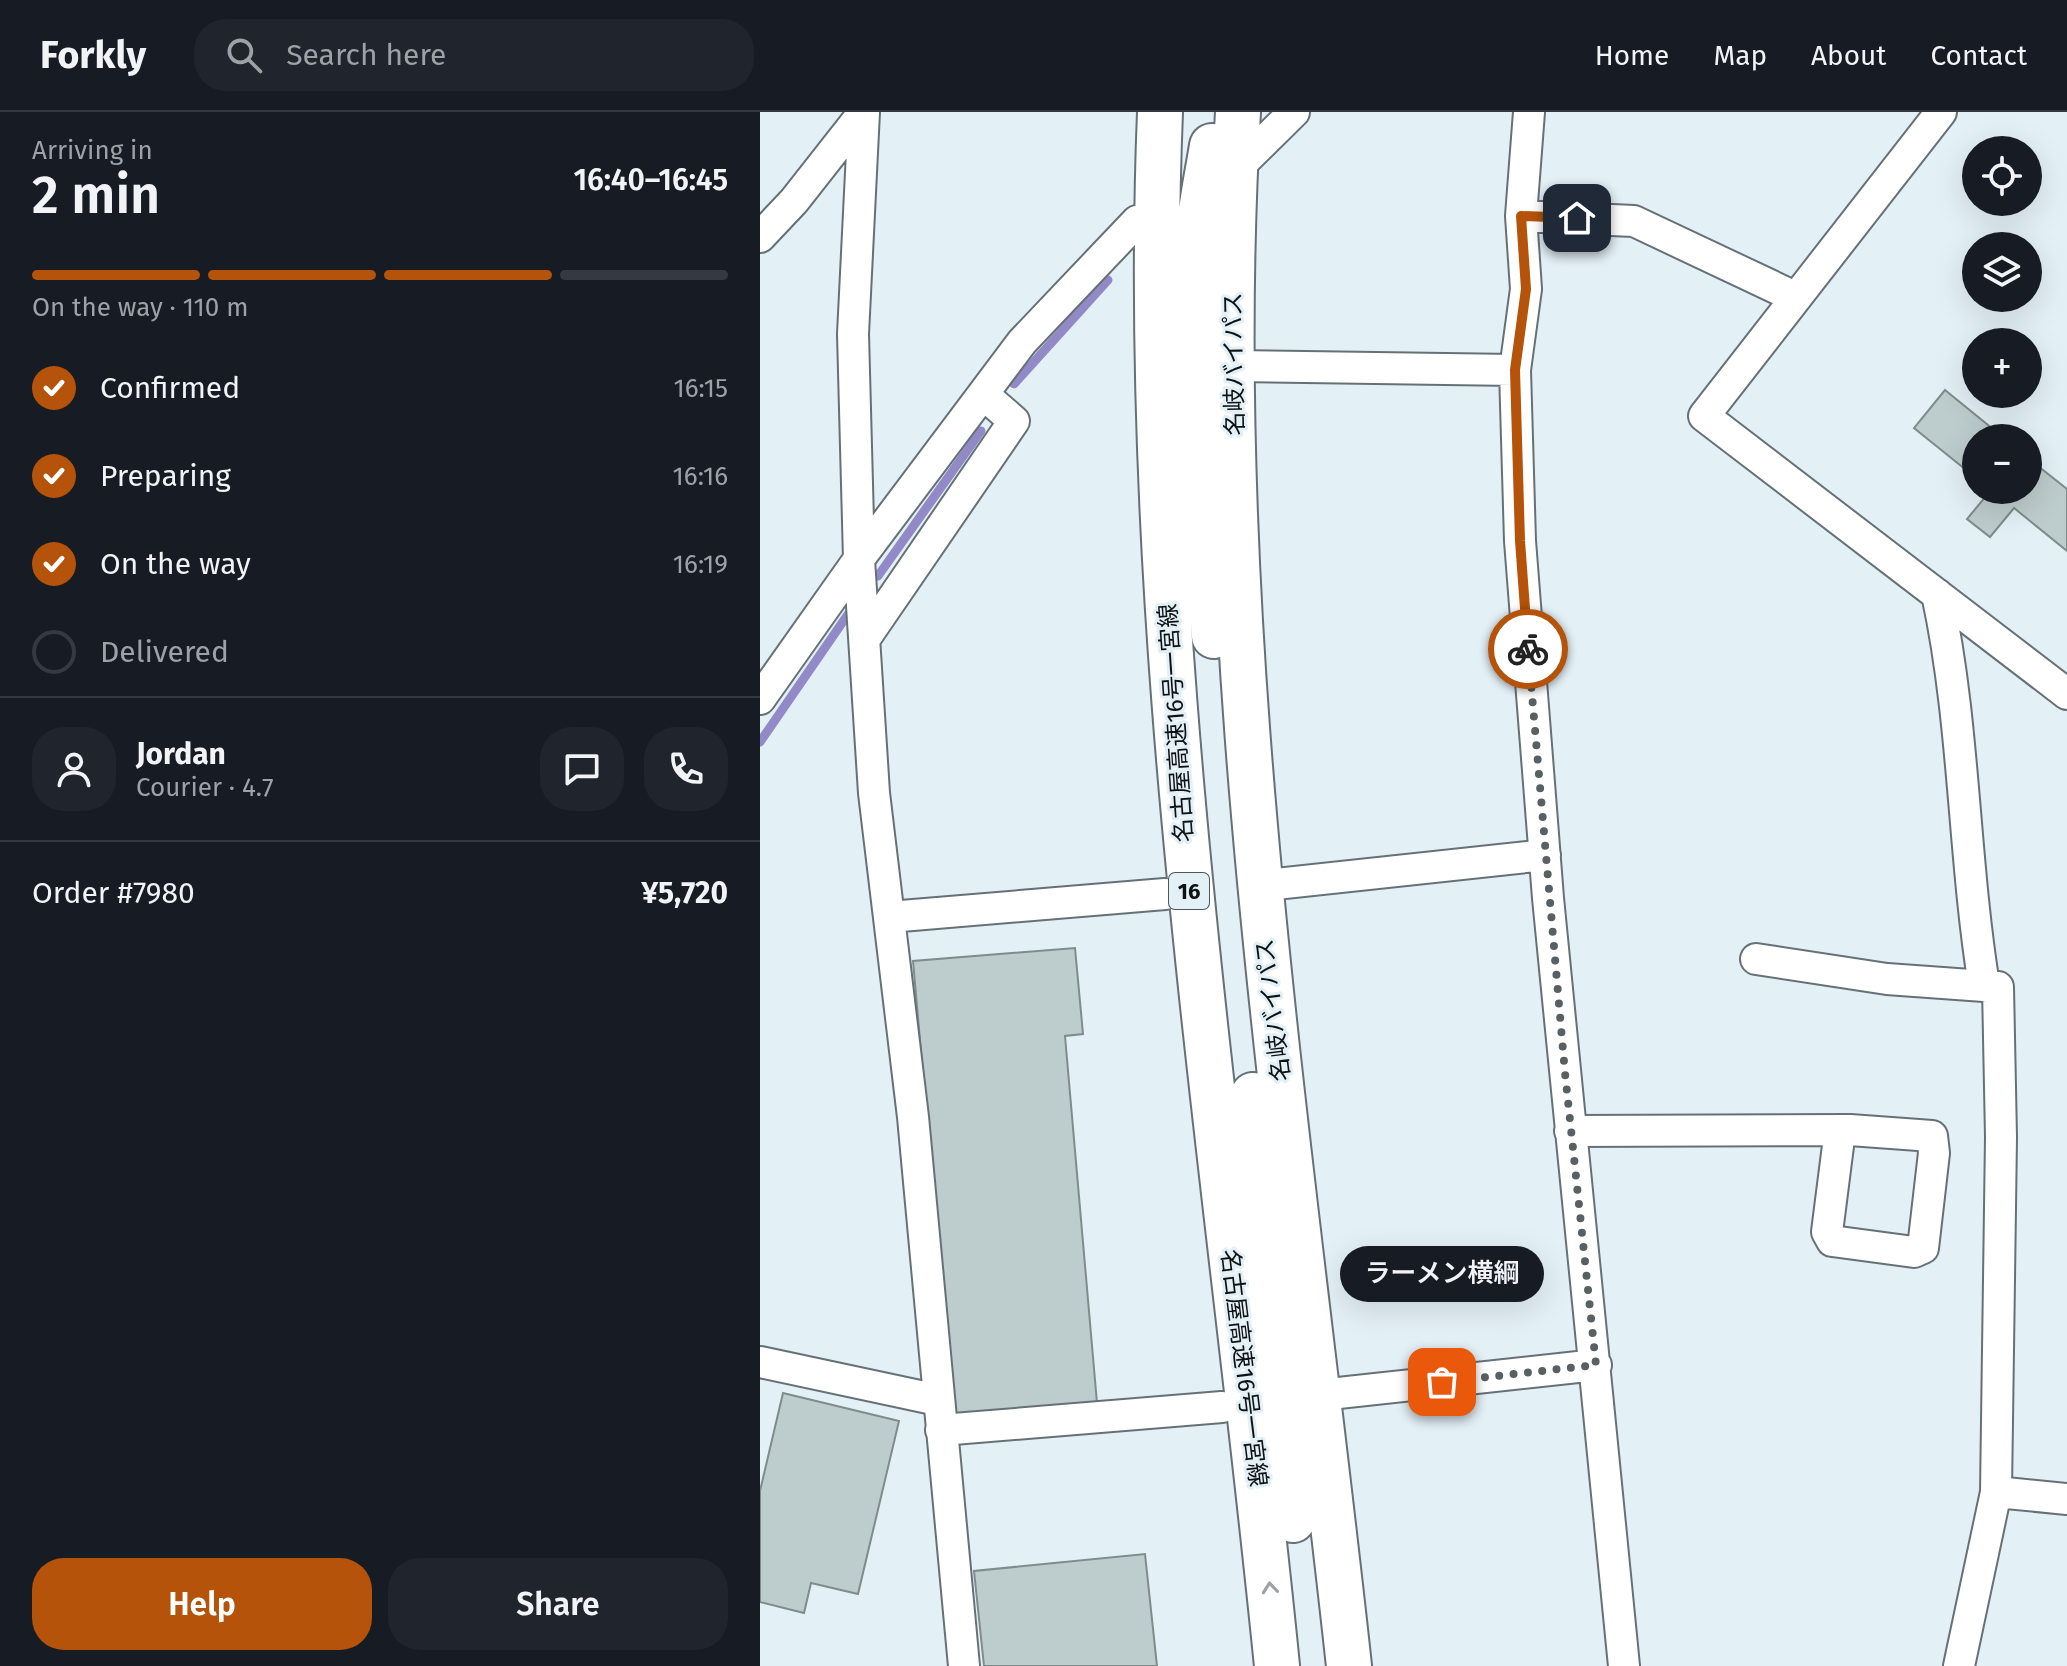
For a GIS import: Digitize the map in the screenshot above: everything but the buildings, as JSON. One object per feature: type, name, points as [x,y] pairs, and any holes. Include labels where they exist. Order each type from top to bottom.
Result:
[{"type":"highway","points":[[1144,112],[1137,221],[1136,520],[1165,894],[1248,1666]]},
{"type":"highway","name":"名古屋高速16号一宮線","points":[[1160,112],[1157,361],[1177,755],[1218,1164],[1260,1492],[1277,1666]]},
{"type":"highway","points":[[1216,112],[1198,240],[1204,511],[1239,963],[1307,1666]]},
{"type":"highway","points":[[1216,112],[1214,272],[1219,409],[1272,1158],[1303,1386],[1330,1666]]},
{"type":"highway","name":"名岐バイパス","points":[[1238,112],[1231,366],[1258,886],[1320,1395],[1349,1666]]},
{"type":"street","points":[[760,237],[794,201],[864,112]]},
{"type":"street","points":[[864,112],[853,334],[859,559],[874,793],[913,1117],[964,1666]]},
{"type":"street","points":[[1234,171],[1294,112]]},
{"type":"street","points":[[1529,112],[1521,216],[1526,289],[1515,370],[1520,541],[1570,1131],[1624,1666]]},
{"type":"street","points":[[1941,112],[1704,416],[2067,694]]},
{"type":"street","points":[[1521,216],[1634,221],[1795,297]]},
{"type":"street","points":[[760,699],[859,559],[1022,342],[1137,221]]},
{"type":"street","points":[[1231,366],[1515,370]]},
{"type":"street","points":[[866,637],[1014,421],[984,395]]},
{"type":"street","points":[[1937,594],[1949,651],[1964,770],[1974,924],[1984,985]]},
{"type":"street","points":[[1258,886],[1545,855]]},
{"type":"street","points":[[889,917],[1165,894]]},
{"type":"street","points":[[1756,959],[1887,979],[1998,987],[2001,1137],[1996,1492],[1959,1666]]},
{"type":"street","points":[[1570,1131],[1840,1130],[1932,1136],[1934,1153],[1923,1248],[1914,1252],[1832,1241],[1827,1232],[1840,1130]]},
{"type":"street","points":[[760,1362],[938,1400]]},
{"type":"street","points":[[1320,1395],[1596,1365]]},
{"type":"street","points":[[941,1430],[1222,1407]]},
{"type":"street","points":[[1996,1492],[2067,1499]]},
{"type":"waterway","points":[[1014,384],[1108,280]]},
{"type":"waterway","points":[[878,576],[981,431]]},
{"type":"waterway","points":[[760,742],[853,607]]},
{"type":"way so far","points":[[1442,1382],[1596,1365],[1570,1131],[1528,649]]},
{"type":"place","name":"ラーメン横綱","points":[[1442,1382]]},
{"type":"route","points":[[1528,649],[1520,541],[1515,370],[1526,289],[1521,216],[1577,218]]}]
